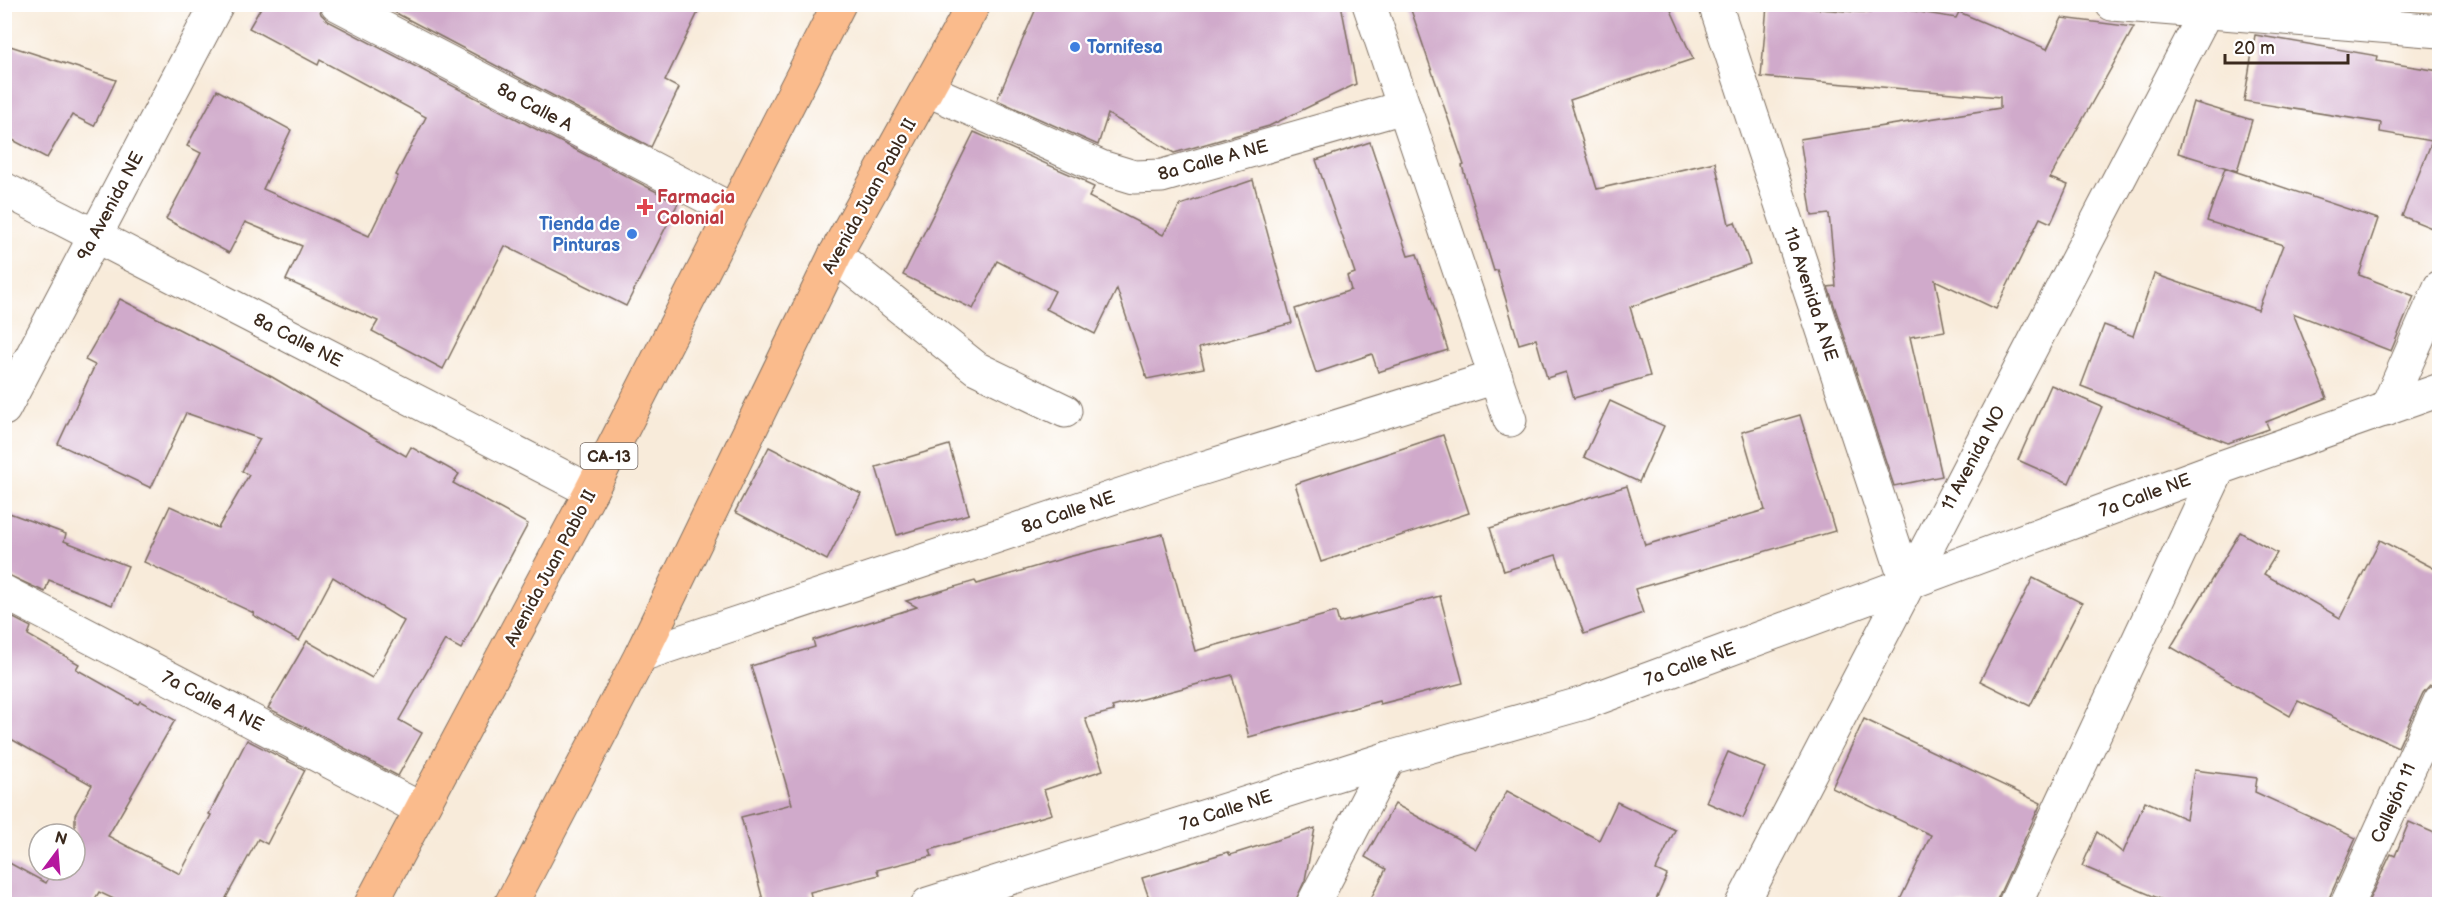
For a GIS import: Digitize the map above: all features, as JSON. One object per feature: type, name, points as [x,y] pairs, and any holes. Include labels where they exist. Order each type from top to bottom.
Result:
[{"type":"highway","name":"Avenida Juan Pablo II","points":[[371,904],[591,491],[732,210],[839,4]]},
{"type":"highway","name":"Avenida Juan Pablo II","points":[[512,904],[641,655],[835,255],[974,4]]},
{"type":"street","name":"9a Avenida NE","points":[[4,409],[217,4]]},
{"type":"street","name":"8a Calle A","points":[[337,4],[732,210]]},
{"type":"street","points":[[1369,4],[1510,420]]},
{"type":"street","name":"11a Avenida A NE","points":[[1715,4],[1907,584]]},
{"type":"street","points":[[2112,4],[2208,8],[2439,31]]},
{"type":"street","name":"11 Avenida NO","points":[[1742,904],[2208,8]]},
{"type":"street","name":"8a Calle A NE","points":[[928,90],[1101,167],[1134,177],[1162,176],[1404,108]]},
{"type":"street","name":"8a Calle NE","points":[[4,189],[591,491]]},
{"type":"street","points":[[835,255],[976,368],[1065,411]]},
{"type":"street","points":[[2386,410],[2439,287]]},
{"type":"street","name":"8a Calle NE","points":[[641,655],[1171,478],[1496,377]]},
{"type":"street","name":"7a Calle NE","points":[[938,903],[1389,758],[1584,703],[2219,468],[2439,390]]},
{"type":"street","points":[[2015,904],[2219,468]]},
{"type":"street","name":"7a Calle A NE","points":[[4,592],[421,809]]},
{"type":"street","name":"Callejón 11","points":[[2347,904],[2439,701]]},
{"type":"street","points":[[1313,904],[1389,758]]},
{"type":"building","points":[[263,4],[318,4],[321,14],[328,21],[678,203],[626,306],[505,246],[443,369],[372,331],[378,321],[286,280],[302,246],[245,222],[229,253],[166,219],[201,153],[187,146],[217,90],[291,130],[263,189],[369,236],[398,176],[396,175],[426,117],[320,60],[318,65],[249,28]]},
{"type":"building","points":[[379,4],[702,4],[665,81],[679,88],[651,147]]},
{"type":"building","points":[[1038,4],[1341,4],[1356,84],[1269,126],[1174,153],[1108,114],[1098,145],[997,100]]},
{"type":"building","points":[[1409,4],[1622,4],[1670,8],[1693,59],[1570,100],[1597,189],[1715,162],[1729,224],[1735,222],[1750,264],[1630,307],[1650,376],[1574,398],[1566,372],[1547,378],[1536,339],[1519,344],[1497,270],[1494,271],[1462,166],[1464,165]]},
{"type":"building","points":[[1871,4],[1956,18],[1959,12],[2047,49],[2062,18],[2134,27],[2050,178],[2068,185],[2051,223],[2040,218],[1996,309],[1935,280],[1945,331],[1910,337],[1942,476],[1894,486],[1828,287],[1836,286],[1829,214],[1812,216],[1800,139],[2000,108],[2000,97],[1761,77],[1767,5],[1870,13]]},
{"type":"building","points":[[2255,35],[2378,56],[2377,61],[2439,71],[2439,231],[2402,216],[2432,141],[2380,132],[2381,123],[2244,101]]},
{"type":"building","points":[[4,44],[116,80],[94,126],[72,115],[47,158],[5,136]]},
{"type":"building","points":[[2193,102],[2252,120],[2237,171],[2178,153]]},
{"type":"building","points":[[974,132],[1085,181],[1094,187],[1089,197],[1163,235],[1180,205],[1253,180],[1292,323],[1199,348],[1204,368],[1147,379],[1117,289],[1095,334],[1046,309],[1055,291],[997,261],[973,309],[903,275]]},
{"type":"building","points":[[1370,142],[1408,256],[1417,254],[1448,350],[1378,372],[1372,354],[1316,373],[1295,309],[1351,290],[1347,276],[1355,273],[1316,160]]},
{"type":"building","points":[[2225,168],[2378,219],[2359,275],[2414,296],[2391,351],[2293,313],[2327,398],[2266,422],[2269,429],[2228,443],[2081,386],[2104,325],[2133,336],[2154,274],[2258,310],[2283,245],[2207,221]]},
{"type":"building","points":[[120,299],[272,377],[406,456],[411,447],[459,474],[453,483],[528,524],[461,649],[445,640],[399,720],[422,733],[398,776],[268,708],[307,641],[372,678],[404,621],[333,577],[299,641],[253,615],[254,613],[144,562],[170,506],[218,528],[249,475],[242,471],[260,439],[186,413],[151,488],[58,444],[95,365],[85,360]]},
{"type":"building","points":[[2051,385],[2102,407],[2069,483],[2018,460]]},
{"type":"building","points":[[1610,401],[1664,426],[1639,482],[1584,457]]},
{"type":"building","points":[[1800,415],[1835,531],[1635,589],[1643,613],[1584,634],[1556,555],[1504,571],[1490,528],[1627,486],[1645,545],[1765,510],[1742,432]]},
{"type":"building","points":[[1443,435],[1469,513],[1321,562],[1295,484]]},
{"type":"building","points":[[949,445],[969,514],[897,535],[876,467]]},
{"type":"building","points":[[769,447],[861,494],[827,560],[735,512]]},
{"type":"building","points":[[4,511],[66,534],[64,541],[128,566],[112,605],[49,580],[45,592],[4,573]]},
{"type":"building","points":[[2240,532],[2277,553],[2264,574],[2340,618],[2380,540],[2439,571],[2439,682],[2430,685],[2423,693],[2398,747],[2298,701],[2290,716],[2171,647]]},
{"type":"building","points":[[1163,534],[1195,651],[1336,612],[1339,623],[1440,596],[1463,683],[1380,704],[1379,701],[1249,737],[1232,675],[1112,707],[1114,711],[1085,718],[1103,770],[1044,790],[1052,814],[930,850],[932,856],[877,870],[879,875],[810,892],[813,904],[764,904],[741,817],[792,804],[751,666],[815,647],[813,640],[917,607],[906,601],[975,581],[977,584],[1068,557]]},
{"type":"building","points":[[2033,578],[2082,603],[2030,706],[1980,681]]},
{"type":"building","points":[[4,613],[31,627],[28,635],[79,664],[76,669],[138,704],[140,701],[175,720],[108,836],[180,874],[247,740],[305,770],[267,844],[258,839],[226,898],[237,904],[124,904],[99,892],[92,904],[4,904],[4,860],[27,873],[27,882],[87,882],[87,822],[75,822],[75,815],[92,785],[4,735]]},
{"type":"building","points":[[1864,719],[2041,803],[1995,904],[1898,904],[1931,835],[1832,788]]},
{"type":"building","points":[[1728,752],[1765,768],[1743,818],[1706,802]]},
{"type":"building","points":[[2194,770],[2257,778],[2255,792],[2356,838],[2328,904],[2172,904],[2082,866],[2097,832],[2123,853],[2145,801],[2186,819]]},
{"type":"building","points":[[1507,791],[1599,840],[1617,802],[1675,830],[1656,870],[1667,875],[1654,904],[1368,904],[1386,869],[1365,857],[1395,804],[1476,849]]},
{"type":"building","points":[[2409,822],[2439,835],[2439,904],[2367,904],[2391,854],[2395,856]]},
{"type":"building","points":[[1315,828],[1305,880],[1294,904],[1151,904],[1142,878],[1228,852],[1230,855]]},
{"type":"place","name":"Tornifesa","points":[[1075,47]]},
{"type":"place","name":"Farmacia Colonial","points":[[645,207]]},
{"type":"place","name":"Tienda de Pinturas","points":[[632,234]]}]
